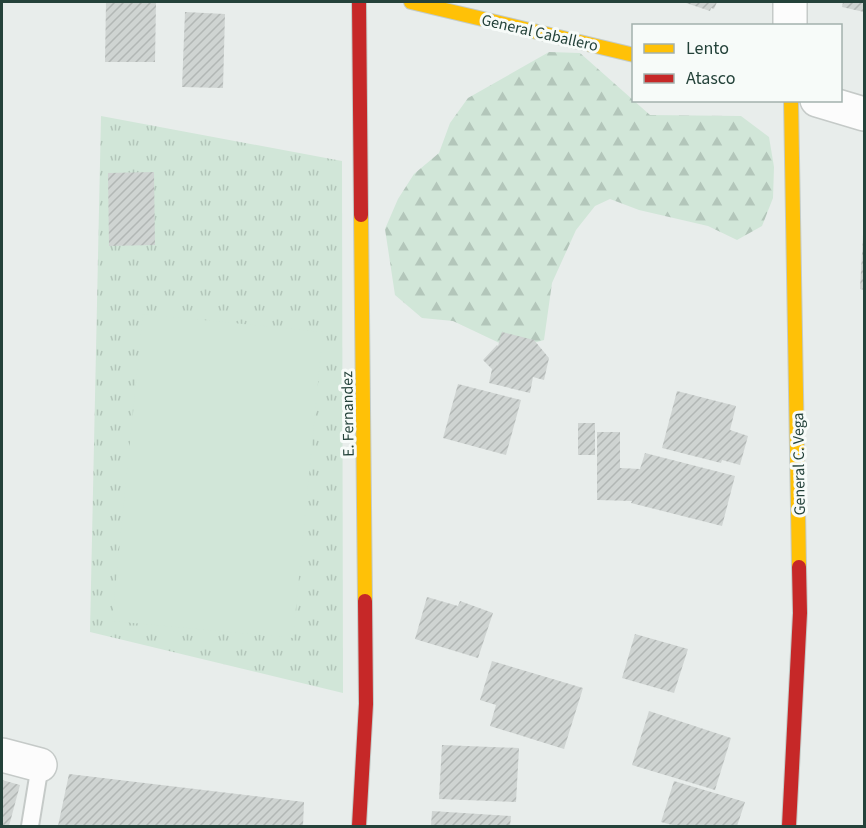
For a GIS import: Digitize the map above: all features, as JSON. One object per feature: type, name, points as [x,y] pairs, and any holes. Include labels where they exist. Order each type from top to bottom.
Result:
[{"type":"street","name":"E. Fernandez","points":[[359,2],[366,704],[359,826]]},
{"type":"street","name":"General Caballero","points":[[411,2],[632,55]]},
{"type":"street","points":[[790,2],[790,24]]},
{"type":"street","name":"General C. Vega","points":[[789,826],[800,613],[791,102]]},
{"type":"street","points":[[824,102],[864,114]]},
{"type":"street","points":[[2,755],[40,765]]},
{"type":"lane","points":[[30,826],[40,765]]},
{"type":"green space","points":[[549,52],[580,53],[632,99],[632,102],[635,102],[650,115],[741,116],[769,137],[774,167],[773,198],[762,226],[737,240],[708,226],[639,210],[610,199],[595,206],[576,230],[552,283],[544,340],[512,349],[453,321],[422,318],[395,295],[385,229],[398,199],[414,174],[439,153],[450,123],[468,98]]},
{"type":"green space","points":[[101,116],[342,161],[343,693],[90,632]]},
{"type":"green space","points":[[143,314],[323,332],[293,638],[112,621]]},
{"type":"building","points":[[106,2],[156,2],[155,62],[105,62]]},
{"type":"building","points":[[683,2],[717,2],[714,9],[711,8],[710,11]]},
{"type":"building","points":[[843,2],[864,2],[864,12],[842,7]]},
{"type":"building","points":[[185,12],[225,14],[223,88],[182,87]]},
{"type":"building","points":[[154,172],[155,245],[109,246],[108,173]]},
{"type":"building","points":[[864,235],[864,290],[860,289]]},
{"type":"building","points":[[502,332],[534,340],[549,358],[544,380],[533,377],[530,393],[489,383],[492,369],[483,360],[498,346]]},
{"type":"building","points":[[458,384],[521,400],[506,455],[443,438]]},
{"type":"building","points":[[677,391],[736,406],[730,430],[748,436],[740,465],[722,460],[721,463],[662,448]]},
{"type":"building","points":[[578,423],[595,423],[595,455],[578,455]]},
{"type":"building","points":[[597,432],[620,432],[620,468],[640,469],[645,453],[735,476],[722,526],[631,503],[632,501],[597,500]]},
{"type":"building","points":[[427,597],[458,606],[460,601],[493,613],[478,658],[415,639]]},
{"type":"building","points":[[635,634],[688,649],[674,693],[622,678]]},
{"type":"building","points":[[492,661],[583,688],[564,749],[490,726],[496,705],[480,700]]},
{"type":"building","points":[[649,711],[731,738],[715,790],[632,765]]},
{"type":"building","points":[[442,745],[519,748],[516,802],[439,799]]},
{"type":"building","points":[[69,774],[304,802],[303,826],[58,826]]},
{"type":"building","points":[[2,780],[20,785],[9,826],[2,826]]},
{"type":"building","points":[[674,781],[745,802],[737,826],[676,826],[661,822]]},
{"type":"building","points":[[432,811],[511,816],[510,826],[431,826]]},
{"type":"traffic: slow","points":[[411,2],[632,55]]},
{"type":"traffic: slow","points":[[791,102],[799,567]]},
{"type":"traffic: slow","points":[[361,215],[365,601]]},
{"type":"traffic: jam","points":[[359,2],[361,215]]},
{"type":"traffic: jam","points":[[789,826],[800,613],[799,567]]},
{"type":"traffic: jam","points":[[359,826],[366,704],[365,601]]}]
